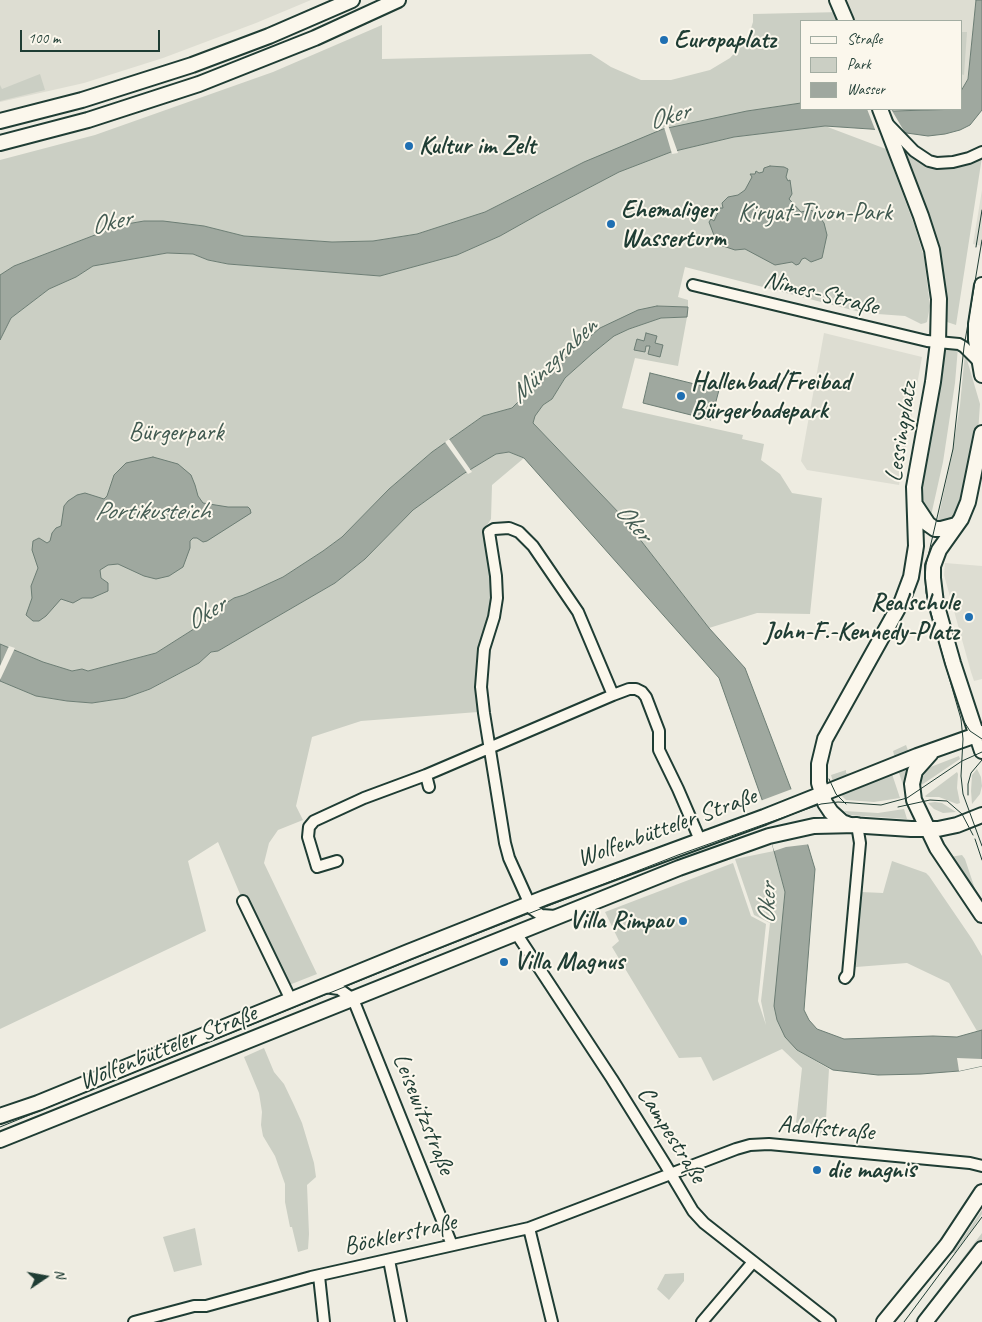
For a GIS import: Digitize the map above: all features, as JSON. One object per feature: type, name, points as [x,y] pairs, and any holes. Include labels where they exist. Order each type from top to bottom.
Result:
[{"type":"main road","points":[[0,121],[86,99],[192,65],[269,36],[352,0]]},
{"type":"main road","points":[[0,143],[88,120],[199,84],[315,38],[398,0]]},
{"type":"main road","points":[[838,0],[846,20]]},
{"type":"main road","name":"Lessingplatz","points":[[821,794],[818,772],[821,750],[825,739],[906,591],[914,563],[916,546],[914,501],[916,478],[938,342],[939,299],[932,250],[897,139],[882,114]]},
{"type":"main road","points":[[982,285],[976,324],[976,345],[982,376]]},
{"type":"main road","points":[[982,437],[968,502],[936,556],[933,566],[934,591],[953,663],[979,734],[982,751]]},
{"type":"main road","points":[[914,501],[924,519],[935,529],[956,525]]},
{"type":"main road","name":"Wolfenbütteler Straße","points":[[0,1116],[38,1103],[528,904],[764,817],[938,748],[979,734]]},
{"type":"main road","points":[[938,748],[918,766],[913,778],[914,800],[937,848],[982,915]]},
{"type":"main road","points":[[821,794],[825,804],[836,817],[846,824],[927,829],[958,825],[982,815]]},
{"type":"main road","name":"Wolfenbütteler Straße","points":[[0,1140],[679,868],[769,836],[808,827],[858,825]]},
{"type":"main road","points":[[884,1322],[947,1244],[982,1192]]},
{"type":"main road","points":[[925,1322],[982,1249]]},
{"type":"street","points":[[897,139],[921,157],[937,162],[962,160],[982,152]]},
{"type":"street","name":"Nîmes-Straße","points":[[693,285],[911,338],[938,342]]},
{"type":"street","points":[[938,342],[959,344],[978,361]]},
{"type":"street","points":[[557,916],[540,914],[532,909],[528,904],[509,858],[481,686],[484,649],[494,617],[497,598],[496,576],[489,532],[494,529],[509,528],[522,535],[533,546],[578,612],[613,695]]},
{"type":"street","points":[[337,861],[317,867],[308,837],[309,827],[314,821],[364,798],[426,775],[629,689],[636,689],[642,692],[659,730],[659,750],[700,840]]},
{"type":"street","points":[[426,775],[429,787]]},
{"type":"street","points":[[845,978],[848,974],[860,846],[858,825]]},
{"type":"street","points":[[243,901],[291,1000]]},
{"type":"street","name":"Campestraße","points":[[516,933],[612,1079],[693,1211],[704,1223],[830,1322]]},
{"type":"street","points":[[323,987],[339,989],[353,999]]},
{"type":"street","name":"Leisewitzstraße","points":[[353,999],[452,1245]]},
{"type":"street","name":"Adolfstraße","points":[[670,1173],[736,1149],[757,1144],[982,1166]]},
{"type":"street","name":"Böcklerstraße","points":[[134,1322],[154,1319],[194,1306],[206,1306],[319,1276],[529,1228],[670,1173]]},
{"type":"street","points":[[529,1228],[552,1322]]},
{"type":"street","points":[[390,1260],[401,1322]]},
{"type":"street","points":[[702,1322],[753,1262]]},
{"type":"street","points":[[319,1276],[324,1322]]},
{"type":"shaded area","points":[[0,0],[311,0],[163,58],[84,83],[0,102]]},
{"type":"shaded area","points":[[841,0],[976,0],[968,79],[962,89],[962,20],[849,20]]},
{"type":"shaded area","points":[[982,190],[982,246],[973,244]]},
{"type":"shaded area","points":[[824,333],[922,357],[899,485],[807,470],[801,461]]},
{"type":"shaded area","name":"Realschule John-F.-Kennedy-Platz","points":[[945,563],[982,566],[982,679],[974,681],[971,672],[944,575]]},
{"type":"green space","points":[[842,12],[846,20],[800,20],[800,103],[747,111],[584,162],[485,212],[417,234],[373,241],[332,242],[244,236],[204,226],[144,221],[121,225],[14,266],[0,275],[0,160],[95,135],[273,72],[382,25],[382,59],[591,54],[611,67],[641,80],[671,80],[710,70],[730,58],[748,38],[753,22],[753,14]]},
{"type":"green space","points":[[962,32],[967,32],[964,75],[962,74]]},
{"type":"green space","points":[[40,74],[45,90],[0,101],[0,85],[2,89]]},
{"type":"green space","name":"Bürgerpark","points":[[825,126],[886,149],[924,257],[930,306],[927,322],[921,324],[905,316],[864,313],[685,267],[678,297],[688,300],[688,307],[657,306],[600,328],[542,378],[512,408],[483,416],[432,452],[389,489],[342,537],[323,551],[283,577],[234,598],[214,611],[208,620],[156,653],[88,671],[82,669],[72,671],[43,662],[0,644],[0,340],[11,318],[49,289],[76,277],[93,266],[167,253],[193,254],[208,260],[228,264],[380,276],[457,255],[500,236],[619,172],[671,152],[734,137]]},
{"type":"green space","points":[[898,142],[920,162],[938,168],[982,157],[956,325],[944,321]]},
{"type":"green space","points":[[687,317],[678,366],[635,358],[622,408],[743,435],[742,439],[764,444],[761,460],[780,474],[792,493],[822,498],[810,614],[757,613],[709,628],[621,515],[533,423],[534,416],[543,405],[552,399],[565,378],[614,336],[661,318]]},
{"type":"green space","points":[[949,346],[958,347],[955,383],[943,462],[930,520],[923,509],[922,490],[943,351]]},
{"type":"green space","points":[[965,353],[980,404],[978,433],[962,503],[953,520],[937,524],[952,455],[960,405]]},
{"type":"green space","points":[[509,452],[524,458],[492,485],[491,519],[484,530],[491,575],[491,596],[489,615],[479,647],[476,671],[478,712],[361,721],[312,737],[296,806],[303,820],[278,830],[269,843],[264,863],[317,974],[284,987],[243,901],[218,842],[188,861],[206,931],[0,1029],[0,681],[36,696],[92,703],[125,698],[151,689],[199,663],[211,652],[218,651],[335,583],[365,559],[413,510],[463,474],[496,454]]},
{"type":"green space","points":[[906,745],[909,753],[895,758],[893,751]]},
{"type":"green space","points":[[959,756],[960,759],[920,786],[921,780],[928,768]]},
{"type":"green space","points":[[913,764],[907,791],[905,791],[898,770]]},
{"type":"green space","points":[[977,769],[981,777],[982,786],[980,794],[972,804],[972,775]]},
{"type":"green space","points":[[846,770],[846,773],[853,775],[833,782],[831,775]]},
{"type":"green space","points":[[891,771],[900,798],[874,802],[846,800],[838,792]]},
{"type":"green space","points":[[957,772],[957,788],[960,803],[957,804],[939,797],[925,796]]},
{"type":"green space","points":[[928,803],[942,803],[956,812],[943,813],[934,809]]},
{"type":"green space","points":[[904,809],[907,819],[849,815],[844,811],[878,813]]},
{"type":"green space","points":[[774,851],[785,892],[781,945],[797,1050],[829,1069],[825,1136],[795,1132],[802,1068],[782,1049],[713,1081],[701,1057],[679,1058],[612,947],[619,941],[605,912],[733,863],[751,916],[766,924],[758,1001],[766,1025],[761,1001],[770,923],[754,915],[735,859]]},
{"type":"green space","points":[[962,855],[976,892],[982,903],[950,857]]},
{"type":"green space","points":[[892,861],[926,873],[929,876],[982,956],[982,1030],[977,1031],[949,983],[907,963],[856,967],[861,892],[883,893]]},
{"type":"green space","points":[[264,1048],[274,1072],[284,1084],[302,1123],[314,1163],[316,1177],[307,1185],[308,1249],[298,1252],[285,1202],[285,1184],[275,1156],[263,1136],[259,1093],[244,1057]]},
{"type":"green space","points":[[982,1210],[982,1214],[973,1228],[955,1253],[953,1253]]},
{"type":"green space","points":[[195,1228],[202,1265],[174,1272],[163,1237]]},
{"type":"green space","points":[[982,1233],[982,1242],[969,1260],[919,1322],[914,1322]]},
{"type":"green space","points":[[684,1273],[684,1281],[669,1300],[657,1289],[665,1274]]},
{"type":"water","points":[[976,0],[982,0],[982,110],[970,125],[960,130],[928,136],[885,130],[825,126],[734,137],[671,152],[619,172],[500,236],[457,255],[380,276],[228,264],[208,260],[193,254],[167,253],[93,266],[76,277],[49,289],[11,318],[0,340],[0,275],[14,266],[121,225],[144,221],[163,221],[204,226],[244,236],[332,242],[373,241],[417,234],[485,212],[584,162],[663,129],[747,111],[800,103],[800,110],[962,110],[962,89],[968,79]]},
{"type":"water","points":[[770,166],[788,169],[786,177],[788,181],[790,180],[792,194],[789,199],[801,212],[810,210],[816,212],[824,223],[827,235],[822,258],[811,262],[805,258],[796,265],[792,262],[775,265],[745,249],[735,250],[720,245],[715,238],[709,222],[711,219],[714,221],[720,208],[723,208],[722,203],[728,197],[738,195],[745,190],[752,177],[750,174],[755,174],[756,171],[759,173],[763,172],[764,168]]},
{"type":"water","points":[[657,306],[688,307],[687,317],[661,318],[614,336],[565,378],[552,399],[543,405],[535,416],[533,423],[621,515],[709,628],[745,668],[791,789],[815,869],[804,1010],[809,1020],[817,1029],[844,1039],[957,1037],[982,1030],[982,1066],[959,1071],[921,1074],[878,1075],[833,1070],[797,1050],[785,1037],[777,1020],[774,1006],[785,892],[765,808],[719,678],[524,458],[509,452],[496,454],[463,474],[413,510],[365,559],[335,583],[218,651],[211,652],[199,663],[150,689],[125,698],[92,703],[36,696],[0,681],[0,644],[43,662],[72,671],[82,669],[88,671],[156,653],[208,620],[214,611],[234,598],[283,577],[323,551],[342,537],[389,489],[432,452],[483,416],[512,408],[542,378],[600,328],[638,310]]},
{"type":"water","points":[[646,333],[657,336],[655,343],[663,345],[660,357],[648,354],[650,346],[646,346],[645,352],[634,350],[637,339],[644,341]]},
{"type":"water","name":"Hallenbad/Freibad Bürgerbadepark","points":[[650,373],[719,390],[711,420],[643,403]]},
{"type":"water","name":"Portikusteich","points":[[153,457],[178,464],[191,475],[198,496],[203,503],[228,507],[248,507],[251,513],[207,541],[203,542],[193,538],[190,541],[190,548],[183,567],[169,576],[156,579],[144,576],[118,564],[108,565],[100,570],[101,578],[108,583],[108,591],[92,598],[82,598],[73,603],[61,599],[46,616],[39,621],[33,621],[26,615],[32,598],[31,586],[38,568],[32,550],[33,541],[39,538],[47,543],[50,541],[52,533],[61,526],[64,506],[68,501],[77,495],[85,493],[104,499],[107,496],[114,475],[126,463]]},
{"type":"pier","points":[[867,110],[892,110],[907,136],[876,132]]},
{"type":"pier","points":[[668,125],[678,153],[672,154],[664,127]]},
{"type":"pier","points":[[449,439],[472,472],[468,474],[445,442]]},
{"type":"pier","points":[[9,646],[15,648],[0,680],[0,666]]},
{"type":"pier","points":[[792,789],[811,844],[786,847],[774,851],[760,801]]},
{"type":"pier","points":[[957,1058],[982,1059],[982,1066],[959,1071]]},
{"type":"tram line","points":[[976,247],[982,210]]},
{"type":"tram line","points":[[982,240],[964,347],[953,449],[926,565],[925,579],[926,593],[936,632],[961,719],[963,739],[961,776],[963,794],[982,846]]},
{"type":"tram line","points":[[963,720],[970,731],[982,739]]},
{"type":"tram line","points":[[0,1127],[423,955],[678,855],[821,804],[838,802],[881,805],[907,798],[962,761],[982,752]]},
{"type":"tram line","points":[[968,795],[971,773],[982,760]]},
{"type":"tram line","points":[[829,779],[836,794],[846,804]]},
{"type":"tram line","points":[[898,807],[930,800],[947,801],[962,814],[973,835]]},
{"type":"tram line","points":[[975,839],[982,860]]},
{"type":"tram line","points":[[904,1322],[982,1217]]},
{"type":"place","name":"Europaplatz","points":[[664,40]]},
{"type":"place","name":"Kultur im Zelt","points":[[409,146]]},
{"type":"place","name":"Ehemaliger Wasserturm","points":[[611,224]]},
{"type":"place","name":"Hallenbad/Freibad Bürgerbadepark","points":[[681,396]]},
{"type":"place","name":"Realschule John-F.-Kennedy-Platz","points":[[969,617]]},
{"type":"place","name":"Villa Rimpau","points":[[683,921]]},
{"type":"place","name":"Villa Magnus","points":[[504,962]]},
{"type":"place","name":"die magnis","points":[[817,1170]]},
{"type":"water label","name":"Oker","points":[[669,117]]},
{"type":"water label","name":"Oker","points":[[111,223]]},
{"type":"water label","name":"Münzgraben","points":[[554,361]]},
{"type":"water label","name":"Oker","points":[[633,523]]},
{"type":"water label","name":"Oker","points":[[206,614]]},
{"type":"water label","name":"Oker","points":[[768,904]]},
{"type":"park label","name":"Kiryat-Tivon-Park","points":[[815,213]]}]
